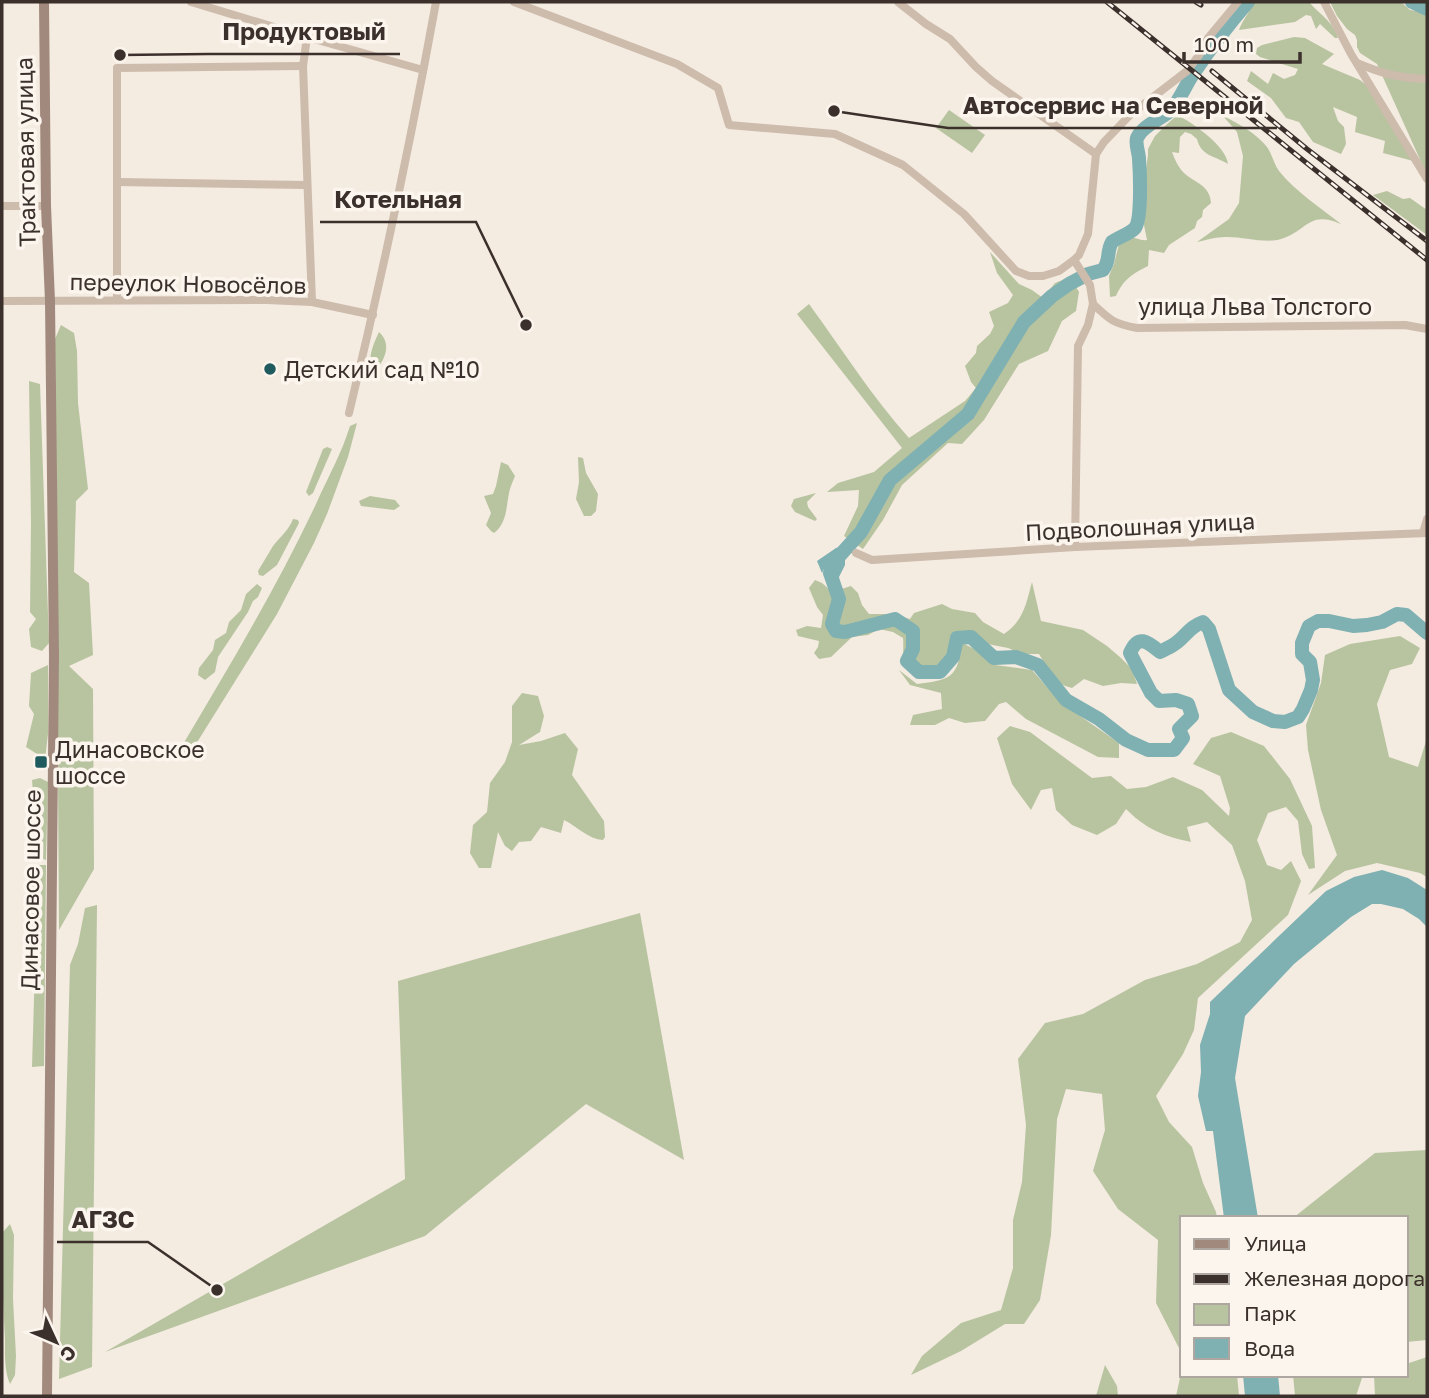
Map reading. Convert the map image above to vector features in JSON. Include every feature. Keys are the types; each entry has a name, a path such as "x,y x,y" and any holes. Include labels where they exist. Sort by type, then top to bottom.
{"street":[{"name":"Трактовая улица","path":"44,2 46,206 50,300"},
{"path":"191,2 423,70"},
{"path":"349,413 373,315 436,2"},
{"path":"514,2 677,64 718,88 729,125 835,134 903,165 964,214 1016,271 1029,276 1043,276 1059,271 1079,255 1088,234 1096,154 1126,119 1187,71 1208,38 1238,2"},
{"path":"898,2 950,39 984,75 1096,154"},
{"path":"1324,2 1427,179"},
{"path":"307,37 303,66 312,302"},
{"path":"1357,62 1382,74 1427,79"},
{"path":"117,300 117,68 303,66"},
{"path":"117,182 307,186"},
{"path":"2,206 46,206"},
{"path":"1074,260 1087,280 1093,304 1088,325 1078,346 1075,547"},
{"name":"Динасовое шоссе","path":"47,1396 54,667 50,300"},
{"name":"переулок Новосёлов","path":"2,301 312,302 373,315"},
{"name":"улица Льва Толстого","path":"1093,304 1111,320 1138,328 1405,325 1427,329"},
{"path":"1425,533 1427,519"},
{"name":"Подволошная улица","path":"856,553 872,560 1075,547 1425,533"}],"green space":[{"path":"1254,2 1309,2 1329,22 1338,38 1320,24 1316,29 1311,16 1306,15 1295,22 1239,30"},
{"path":"1330,2 1401,2 1410,10 1427,13 1427,175 1377,64 1360,53 1355,35 1337,16"},
{"path":"1294,37 1305,38 1334,54 1322,64 1360,80 1375,92 1417,162 1383,153 1385,141 1355,132 1357,117 1333,107 1338,121 1344,127 1346,144 1341,154 1313,142 1299,122 1286,118 1271,98 1247,81 1251,71 1268,84 1273,73 1284,79 1295,75 1298,69 1256,54 1257,48 1262,45"},
{"path":"949,110 985,135 972,153 936,128"},
{"path":"1179,116 1216,143 1228,164 1205,152 1191,134 1185,132 1180,137 1179,153 1172,152 1176,161 1184,173 1205,188 1211,203 1203,210 1195,228 1169,245 1164,253 1149,250 1148,266 1129,278 1116,296 1110,297 1109,276 1119,244 1128,236 1147,240 1143,220 1146,199 1143,189 1148,149 1155,136"},
{"path":"1223,116 1258,138 1267,147 1277,168 1286,179 1341,224 1330,220 1315,220 1290,235 1275,240 1225,237 1197,242 1229,219 1239,203 1243,156 1237,132"},
{"path":"1387,191 1403,199 1410,198 1427,210 1427,235 1373,195"},
{"path":"990,252 1019,284 1043,298 1055,283 1070,277 1079,292 1076,311 1062,321 1048,351 1019,364 984,420 962,444 948,443 902,485 863,549 844,536 858,506 859,490 827,492 838,483 874,472 902,448 797,314 809,304 909,438 965,401 976,388 965,366 994,326 989,312 1008,303 1013,295 997,273"},
{"path":"61,325 74,333 77,351 78,403 88,489 76,501 74,572 89,583 93,655 69,666 93,689 94,869 59,930 55,339"},
{"path":"379,332 386,342 386,353 374,373 370,358"},
{"path":"29,381 40,384 49,643 42,651 31,647 29,629 36,619 30,612"},
{"path":"357,423 348,457 314,543 277,614 191,752 184,756 179,751 268,598 301,536 350,426"},
{"path":"323,449 332,449 313,493 309,496 306,492"},
{"path":"578,457 583,458 586,473 598,494 596,511 591,516 584,516 576,499 579,482"},
{"path":"501,462 508,465 515,476 509,491 504,520 494,533 486,525 491,513 484,496 493,494"},
{"path":"816,493 807,502 817,519 815,521 795,512 791,506 794,499"},
{"path":"370,496 395,500 400,506 394,510 361,506 359,501"},
{"path":"293,519 299,523 277,565 263,576 259,575 258,571 271,549"},
{"path":"815,580 832,592 851,586 858,593 869,614 893,614 910,619 914,613 942,604 952,609 975,613 983,622 1004,634 1020,617 1032,582 1041,621 1083,630 1107,646 1132,669 1137,684 1103,686 1084,679 1072,688 1056,679 1039,654 1022,654 1008,648 967,640 960,642 956,662 947,672 935,677 921,676 905,665 903,638 893,632 879,629 868,635 852,637 831,657 819,659 814,653 819,641 798,636 796,630 807,626 821,628 823,615 809,588"},
{"path":"257,584 262,588 258,597 218,657 215,672 205,680 198,675 199,668 213,650 215,640 226,633 229,622 241,610 246,594"},
{"path":"1400,636 1420,648 1412,664 1390,670 1377,704 1389,757 1418,767 1427,738 1427,877 1377,863 1345,871 1308,895 1337,855 1321,810 1308,750 1306,725 1321,683 1325,655 1350,644"},
{"path":"962,643 979,651 995,665 1032,670 1060,702 1119,743 1119,758 1098,757 1026,719 1006,702 999,704 985,721 965,723 949,718 935,725 910,725 913,715 942,709 941,693 910,685 899,670 917,684 945,678 958,664"},
{"path":"48,665 48,734 45,759 26,747 34,714 29,706 31,673"},
{"path":"522,693 538,696 544,716 540,732 519,745 565,733 578,749 572,775 604,821 605,837 603,840 593,837 564,820 561,833 541,827 531,841 519,842 512,851 505,846 498,832 491,868 479,868 470,853 473,825 487,812 490,783 505,762 512,742 512,706"},
{"path":"1010,726 1030,732 1092,778 1111,776 1127,789 1146,787 1173,777 1202,790 1229,816 1230,808 1220,776 1193,764 1211,738 1231,732 1264,746 1290,779 1312,826 1315,868 1309,869 1302,854 1298,821 1286,807 1268,813 1257,840 1267,865 1281,870 1291,861 1301,881 1288,915 1198,998 1194,1030 1183,1054 1156,1096 1169,1122 1192,1147 1217,1216 1180,1216 1180,1350 1156,1303 1158,1240 1118,1209 1093,1171 1105,1130 1102,1094 1066,1089 1057,1119 1051,1235 1040,1300 1024,1324 1005,1324 961,1351 911,1375 922,1356 961,1323 1001,1310 1013,1268 1013,1220 1022,1182 1026,1125 1018,1059 1045,1023 1083,1014 1145,980 1197,964 1240,942 1252,920 1245,881 1232,845 1207,822 1187,827 1191,842 1156,831 1126,809 1116,824 1097,835 1072,825 1056,810 1052,788 1041,790 1031,810 1012,784 997,738"},
{"path":"40,778 48,782 46,860 38,857 32,780"},
{"path":"35,865 46,865 44,1066 32,1067 35,965 29,909"},
{"path":"97,905 92,1367 59,1379 70,965 78,944 85,908"},
{"path":"640,913 684,1160 586,1104 425,1236 105,1352 405,1179 398,981"},
{"path":"1427,1150 1427,1340 1408,1342 1408,1216 1296,1216 1375,1153"},
{"path":"10,1224 14,1235 16,1356 15,1375 10,1384 5,1362 2,1233"},
{"path":"1427,1357 1427,1396 1375,1396 1374,1377 1408,1377 1408,1363"},
{"path":"1105,1365 1117,1386 1118,1396 1096,1396"},
{"path":"1180,1377 1237,1377 1239,1396 1176,1396"},
{"path":"1293,1377 1362,1377 1356,1396 1295,1396"}],"water":[{"path":"844,546 849,550 839,577 840,589 837,594 817,561 836,548"},
{"path":"1382,870 1408,878 1427,890 1427,927 1403,909 1372,904 1351,917 1294,964 1245,1016 1235,1078 1258,1216 1224,1216 1213,1131 1206,1131 1198,1096 1200,1045 1210,1014 1210,1002 1326,891 1354,877"},
{"path":"1243,1377 1278,1377 1280,1396 1245,1396"}],"waterway":[{"path":"1248,2 1206,55 1174,107 1139,134 1136,143 1140,195 1135,228 1112,242 1103,270 1069,284 1024,322 968,414 890,480 861,532 833,563 830,573 839,599 832,624 836,631 845,632 895,619 913,631 913,649 907,661 919,672 940,672 953,657 957,638 971,637 994,658 1016,657 1038,665 1066,700 1099,719 1126,740 1148,750 1174,750 1183,738 1179,729 1192,716 1188,704 1176,700 1159,701 1151,693 1130,653 1140,641 1147,642 1160,652 1203,622 1209,629 1229,690 1253,712 1273,721 1285,722 1298,717 1311,690 1313,680 1310,662 1302,654 1302,643 1309,626 1318,621 1353,626 1367,625 1382,622 1397,614 1406,615 1427,633"},
{"path":"1412,2 1427,9"}],"railway":[{"path":"1107,2 1427,260"},
{"path":"1196,2 1201,5"},
{"path":"1212,71 1307,149 1427,241"}],"place":[{"name":"Продуктовый","path":"120,55"},
{"name":"Автосервис на Северной","path":"834,111"},
{"name":"Котельная","path":"526,325"},
{"name":"Детский сад №10","path":"270,369"},
{"name":"Динасовское шоссе","path":"41,762"},
{"name":"АГЗС","path":"217,1290"}]}
